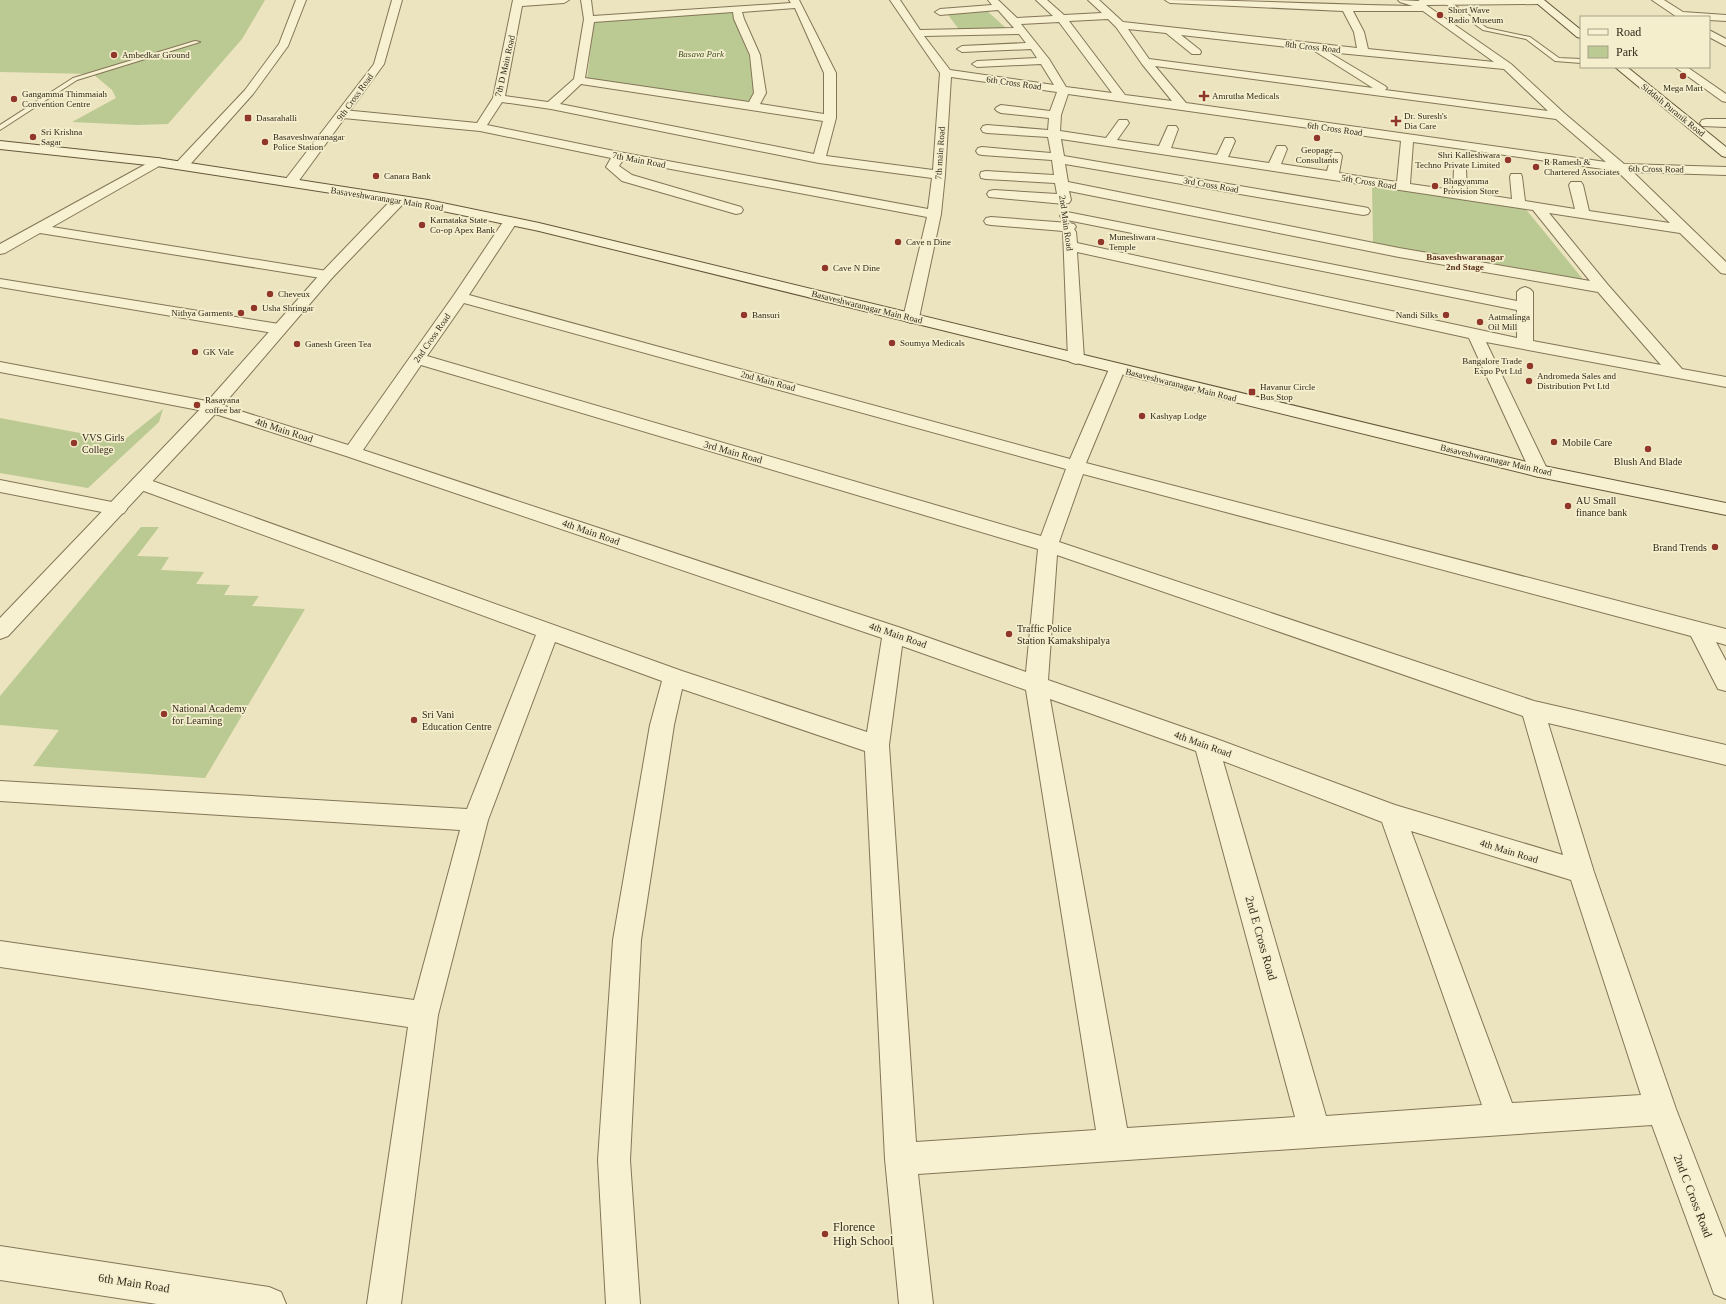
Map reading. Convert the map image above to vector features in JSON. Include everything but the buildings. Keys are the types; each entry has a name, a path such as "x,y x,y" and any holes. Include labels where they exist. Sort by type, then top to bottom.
{"street":[{"path":"181,166 249,92 284,44 301,0"},
{"name":"9th Cross Road","path":"290,183 379,64 397,0"},
{"path":"518,2 564,0"},
{"path":"551,106 578,80 589,19 586,0"},
{"path":"895,0 946,73"},
{"path":"1041,0 1062,19 1122,98"},
{"path":"1092,0 1120,25 1146,62 1183,108"},
{"path":"1403,0 1423,7 1507,66 1560,116 1621,168 1726,270"},
{"path":"1423,7 1423,2 1443,0 1538,0 1580,34"},
{"path":"1657,0 1683,16"},
{"name":"7th D Main Road","path":"480,127 499,98 518,2"},
{"path":"589,19 737,9 796,2 830,73 830,118 819,159"},
{"path":"940,12 996,3 1014,21 1034,46 1063,90"},
{"path":"1171,3 1349,12 1423,7"},
{"path":"737,9 739,19 755,55 760,93 752,107"},
{"path":"1349,12 1374,19"},
{"path":"1349,12 1359,32 1363,52"},
{"path":"1014,21 1110,16"},
{"path":"1710,17 1726,18"},
{"path":"1428,22 1444,22"},
{"name":"8th Cross Road","path":"1120,25 1312,47 1507,66"},
{"path":"1168,30 1196,52"},
{"path":"917,33 1021,31"},
{"path":"1710,34 1724,41"},
{"path":"1710,39 1724,41"},
{"path":"962,49 1034,46"},
{"path":"1312,47 1389,93"},
{"path":"977,64 1045,61"},
{"path":"1146,62 1560,116"},
{"name":"Siddaih Puranik Road","path":"1621,68 1726,153"},
{"name":"Siddaih Puranik Road","path":"1639,68 1726,139"},
{"path":"1681,68 1726,99"},
{"name":"6th Cross Road","path":"946,73 1183,108 1621,168 1726,171"},
{"name":"7th main Road","path":"911,318 934,214 939,175 946,73"},
{"path":"578,80 830,118"},
{"name":"2nd Main Road","path":"1063,90 1055,115 1054,134 1060,182 1068,222 1076,359"},
{"path":"499,98 551,106 819,159 939,175"},
{"path":"1001,110 1055,115"},
{"name":"7th Main Road","path":"343,114 480,127 619,156 934,214"},
{"path":"1109,142 1123,123"},
{"path":"1706,123 1726,123"},
{"name":"5th Cross Road","path":"987,128 1054,134 1683,229"},
{"path":"1163,151 1172,129"},
{"path":"1403,187 1407,139"},
{"path":"1221,159 1229,141"},
{"name":"Basaveshwaranagar Main Road","path":"1,145 157,162 399,200 539,227 1539,471 1726,509"},
{"path":"1274,167 1281,149"},
{"name":"3rd Cross Road","path":"982,151 1057,158 1363,211"},
{"path":"619,156 612,167 627,178 736,210"},
{"path":"1332,176 1336,156"},
{"path":"0,250 157,162"},
{"path":"1460,169 1460,196"},
{"path":"986,175 1060,182 1363,235 1526,276 1602,288"},
{"path":"1516,177 1519,204"},
{"path":"1362,181 1363,235"},
{"path":"1576,185 1583,214"},
{"path":"994,194 1064,199"},
{"path":"0,631 212,407 327,275 399,200"},
{"path":"1537,207 1602,288 1677,373"},
{"path":"991,221 1068,222 1524,307"},
{"name":"2nd Cross Road","path":"352,452 418,359 510,222"},
{"path":"39,229 327,275"},
{"path":"1070,246 1475,335 1726,382"},
{"path":"1525,345 1524,307 1526,276"},
{"path":"0,283 279,329"},
{"name":"2nd Main Road","path":"460,297 1076,466 1726,637"},
{"path":"1475,335 1539,471"},
{"name":"3rd Main Road","path":"418,359 1048,545 1533,710 1726,756"},
{"name":"4th Main Road","path":"0,367 212,407 352,452 893,634 1206,745 1392,815 1581,872"},
{"path":"1114,1145 1036,684 1048,545 1076,466 1117,369"},
{"path":"140,483 674,677 877,745"},
{"path":"0,486 117,509"},
{"path":"1700,630 1726,683"},
{"path":"384,1304 424,1015 475,820 548,631"},
{"path":"893,634 877,745 901,1159 916,1304"},
{"path":"622,1304 614,1160 627,940 662,725 674,677"},
{"name":"2nd C Cross Road","path":"1533,710 1581,872 1661,1109 1726,1282"},
{"name":"2nd E Cross Road","path":"1206,745 1315,1132"},
{"path":"0,791 475,820"},
{"path":"1392,815 1503,1120"},
{"path":"0,954 424,1015"},
{"path":"901,1159 1661,1109"},
{"name":"6th Main Road","path":"0,1263 269,1304"}],"lane":[{"path":"1443,0 1485,29 1528,38 1557,60 1580,61"},
{"path":"0,128 76,79 197,42"}],"green space":[{"name":"Ambedkar Ground","path":"0,0 265,0 242,39 168,124 136,125 72,122 116,98 112,90 93,74 0,72"},
{"name":"Basava Park","path":"732,10 749,56 757,93 749,104 587,79 594,21"},
{"path":"986,10 1008,30 960,31 946,12"},
{"path":"1372,186 1524,207 1586,283 1373,244"},
{"path":"163,409 159,422 88,488 0,473 0,418 123,441"},
{"path":"141,527 159,527 137,556 169,557 161,570 204,572 196,584 230,585 224,595 259,596 252,606 305,609 205,778 33,766 59,730 0,725 0,696"}],"place":[{"name":"Short Wave Radio Museum","path":"1440,15"},
{"name":"Ambedkar Ground","path":"114,55"},
{"name":"Mega Mart","path":"1683,76"},
{"name":"Amrutha Medicals","path":"1204,96"},
{"name":"Gangamma Thimmaiah Convention Centre","path":"14,99"},
{"name":"Dasarahalli","path":"248,118"},
{"name":"Dr. Suresh's Dia Care","path":"1396,121"},
{"name":"Sri Krishna Sagar","path":"33,137"},
{"name":"Geopage Consultants","path":"1317,138"},
{"name":"Basaveshwaranagar Police Station","path":"265,142"},
{"name":"Shri Kalleshwara Techno Private Limited","path":"1508,160"},
{"name":"R Ramesh & Chartered Associates","path":"1536,167"},
{"name":"Canara Bank","path":"376,176"},
{"name":"Bhagyamma Provision Store","path":"1435,186"},
{"name":"Karnataka State Co-op Apex Bank","path":"422,225"},
{"name":"Cave n Dine","path":"898,242"},
{"name":"Muneshwara Temple","path":"1101,242"},
{"name":"Cave N Dine","path":"825,268"},
{"name":"Cheveux","path":"270,294"},
{"name":"Usha Shringar","path":"254,308"},
{"name":"Nithya Garments","path":"241,313"},
{"name":"Bansuri","path":"744,315"},
{"name":"Nandi Silks","path":"1446,315"},
{"name":"Aatmalinga Oil Mill","path":"1480,322"},
{"name":"Soumya Medicals","path":"892,343"},
{"name":"Ganesh Green Tea","path":"297,344"},
{"name":"GK Vale","path":"195,352"},
{"name":"Bangalore Trade Expo Pvt Ltd","path":"1530,366"},
{"name":"Andromeda Sales and Distribution Pvt Ltd","path":"1529,381"},
{"name":"Havanur Circle Bus Stop","path":"1252,392"},
{"name":"Rasayana coffee bar","path":"197,405"},
{"name":"Kashyap Lodge","path":"1142,416"},
{"name":"Mobile Care","path":"1554,442"},
{"name":"VVS Girls College","path":"74,443"},
{"name":"Blush And Blade","path":"1648,449"},
{"name":"AU Small finance bank","path":"1568,506"},
{"name":"Brand Trends","path":"1715,547"},
{"name":"Traffic Police Station Kamakshipalya","path":"1009,634"},
{"name":"National Academy for Learning","path":"164,714"},
{"name":"Sri Vani Education Centre","path":"414,720"},
{"name":"Florence High School","path":"825,1234"}],"district":[{"name":"Basaveshwaranagar 2nd Stage","path":"1465,262"}]}
